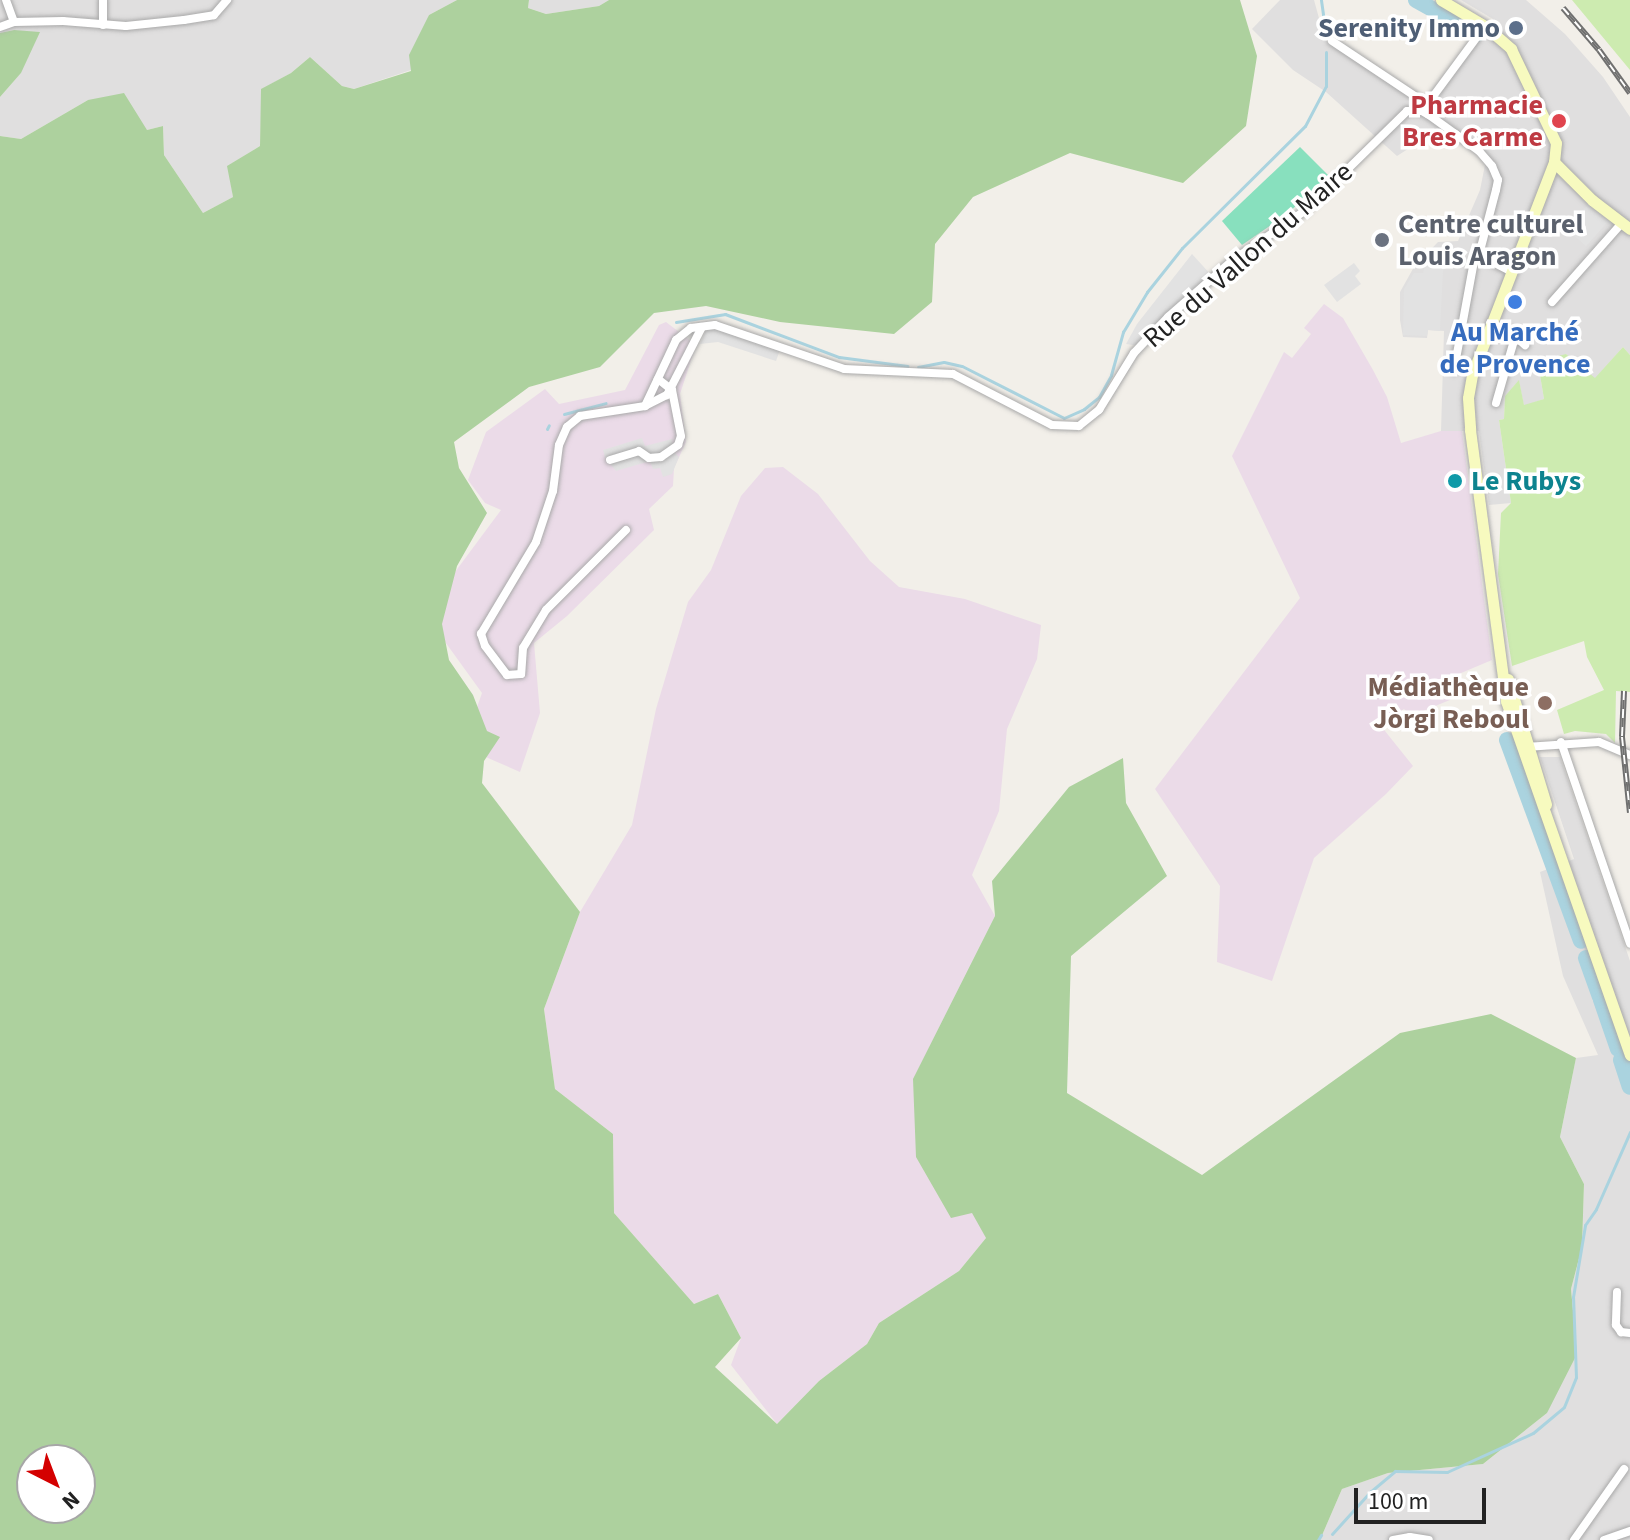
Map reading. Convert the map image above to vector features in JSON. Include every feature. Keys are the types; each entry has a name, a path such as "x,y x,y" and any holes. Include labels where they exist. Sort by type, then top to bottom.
{"main road":[{"path":"1441,0 1503,40 1516,59 1555,138 1554,162 1490,323 1468,398 1500,675 1630,1055"},
{"path":"1554,162 1626,226"}],"street":[{"path":"6,0 14,22"},
{"path":"103,0 103,25"},
{"path":"0,27 14,22 126,26 206,17 220,10 227,0"},
{"path":"1425,107 1485,26"},
{"path":"1332,41 1425,107 1479,151 1496,173 1496,190 1479,255 1474,261 1454,370"},
{"name":"Rue du Vallon du Maire","path":"702,327 727,328 844,369 953,374 1052,425 1079,426 1099,410 1134,353 1168,317 1233,260 1306,210 1348,171 1398,116 1425,107"},
{"path":"1552,302 1626,226"},
{"path":"1479,255 1511,271"},
{"path":"1490,323 1525,345"},
{"path":"645,406 676,340 691,328 702,327"},
{"path":"626,530 546,610 523,648 521,674 507,675 485,646 481,634 536,542 553,491 562,435 580,416 657,403 672,390 702,327"},
{"path":"1496,403 1515,337"},
{"path":"610,460 639,451 649,458 661,457 678,445 681,436 672,390 658,379"},
{"path":"1525,747 1561,742 1599,742 1630,755"},
{"path":"1561,742 1630,944"},
{"path":"1617,1292 1616,1325 1621,1332 1630,1333"},
{"path":"1574,1540 1624,1469"},
{"path":"1607,1539 1630,1531"},
{"path":"1393,1540 1410,1537 1429,1540"}],"shaded area":[{"path":"0,0 457,0 429,15 411,70 354,89 342,86 310,57 291,73 262,89 260,146 228,166 233,197 203,213 164,155 163,126 147,130 88,100 21,139 0,136 0,97 21,73 14,30 0,33"},
{"path":"529,0 609,0 599,6 546,14 528,8"},
{"path":"1280,0 1314,0 1325,40 1429,108 1493,19 1461,0 1526,0 1565,34 1603,77 1630,117 1630,355 1623,347 1595,379 1566,354 1556,370 1539,369 1544,399 1524,406 1519,381 1505,396 1504,419 1499,420 1511,503 1489,505 1479,431 1441,431 1444,331 1428,330 1427,338 1403,337 1400,320 1400,292 1414,267 1438,242 1458,241 1480,190 1487,155 1460,132 1422,140 1397,156 1326,92 1293,70 1252,29"},
{"path":"1592,200 1613,216 1586,246 1570,232 1574,228 1570,224"},
{"path":"1192,254 1213,277 1139,346 1126,344 1137,324"},
{"path":"1427,257 1448,261 1443,271 1440,331 1428,330 1427,336 1403,335 1404,289 1414,273 1423,273"},
{"path":"1354,263 1360,271 1355,276 1361,284 1337,302 1324,285"},
{"path":"1324,304 1343,318 1373,370 1387,397 1401,443 1441,431 1462,431 1492,660 1454,676 1462,695 1411,716 1404,709 1381,726 1413,766 1314,858 1272,981 1217,962 1220,886 1155,789 1300,598 1232,456 1284,352 1292,358 1311,334 1304,328"},
{"path":"666,322 696,345 680,394 686,442 674,468 673,486 649,509 654,530 567,616 534,643 540,713 520,772 463,747 482,693 443,639 440,613 455,572 501,510 485,503 468,480 486,432 545,389 559,404 625,390 659,325"},
{"path":"714,329 781,347 776,361 718,342 700,344 706,330"},
{"path":"642,438 645,446 672,439 673,451 679,457 672,474 663,477 660,468 653,469 650,461 616,471 605,457 603,450"},
{"path":"783,467 818,494 870,561 899,587 965,599 1041,625 1037,659 1007,729 999,811 972,875 995,916 913,1080 986,1238 959,1271 879,1323 867,1344 819,1381 777,1424 731,1365 741,1338 718,1294 694,1304 614,1213 613,1134 555,1089 544,1009 580,912 632,825 656,709 688,602 711,570 741,496 765,468"},
{"path":"1540,757 1560,757 1630,961 1630,1540 1320,1540 1342,1489 1388,1473 1483,1464 1547,1413 1576,1332 1571,1289 1582,1247 1584,1184 1560,1137 1576,1058 1598,1055 1563,976 1540,872 1574,859"}],"green space":[{"path":"457,0 529,0 528,8 546,14 599,6 609,0 1240,0 1257,56 1246,126 1183,183 1070,153 973,197 935,244 932,302 894,334 780,322 706,306 654,313 600,367 529,387 454,442 459,468 487,513 457,566 442,624 449,660 473,695 487,731 500,737 484,761 482,783 580,912 544,1009 555,1089 613,1134 614,1213 694,1304 718,1294 741,1338 715,1367 777,1424 819,1381 867,1344 879,1323 959,1271 986,1238 972,1213 951,1218 916,1157 913,1079 995,916 992,881 1069,787 1123,758 1126,803 1167,876 1071,956 1067,1093 1202,1175 1400,1033 1491,1014 1576,1058 1560,1137 1584,1184 1582,1247 1571,1289 1577,1354 1547,1413 1483,1464 1388,1473 1342,1489 1320,1540 0,1540 0,136 21,139 88,100 124,93 147,130 163,126 164,155 203,213 233,197 227,166 260,146 261,89 291,73 310,57 342,86 354,89 411,71 409,55 429,15"},
{"path":"1572,0 1630,0 1630,70"},
{"path":"14,30 40,32 21,73 0,97 0,33"},
{"path":"1300,147 1330,177 1283,217 1242,245 1222,221"},
{"path":"1623,347 1630,355 1630,692 1616,691 1615,743 1606,734 1575,731 1564,734 1557,710 1604,690 1587,657 1584,641 1512,666 1498,574 1501,513 1511,503 1499,420 1504,419 1505,396 1519,380 1524,405 1544,399 1539,369 1556,370 1558,356 1566,354 1595,378"}],"waterway":[{"path":"1321,0 1326,34"},
{"path":"1416,0 1477,34"},
{"path":"918,367 944,362 962,366 1064,418 1084,409 1099,397 1111,375 1123,332 1147,292 1182,248 1305,126 1326,86 1326,52"},
{"path":"676,322 725,314 839,357 907,366"},
{"path":"564,414 606,403"},
{"path":"547,429 549,425"},
{"path":"1507,740 1581,941"},
{"path":"1586,958 1600,997"},
{"path":"1601,1000 1618,1049"},
{"path":"1621,1060 1630,1087"},
{"path":"1332,1534 1370,1492 1395,1471 1447,1472 1533,1433 1564,1407 1576,1377 1573,1297 1585,1225 1596,1209 1630,1132"},
{"path":"1318,1540 1321,1535"}],"railway":[{"path":"1563,8 1630,93"},
{"path":"1624,691 1622,737 1630,813"}],"place":[{"name":"Serenity Immo","path":"1516,28"},
{"name":"Pharmacie Bres Carme","path":"1559,121"},
{"name":"Centre culturel Louis Aragon","path":"1382,240"},
{"name":"Au Marché de Provence","path":"1515,302"},
{"name":"Le Rubys","path":"1455,481"},
{"name":"Médiathèque Jòrgi Reboul","path":"1545,703"}]}
